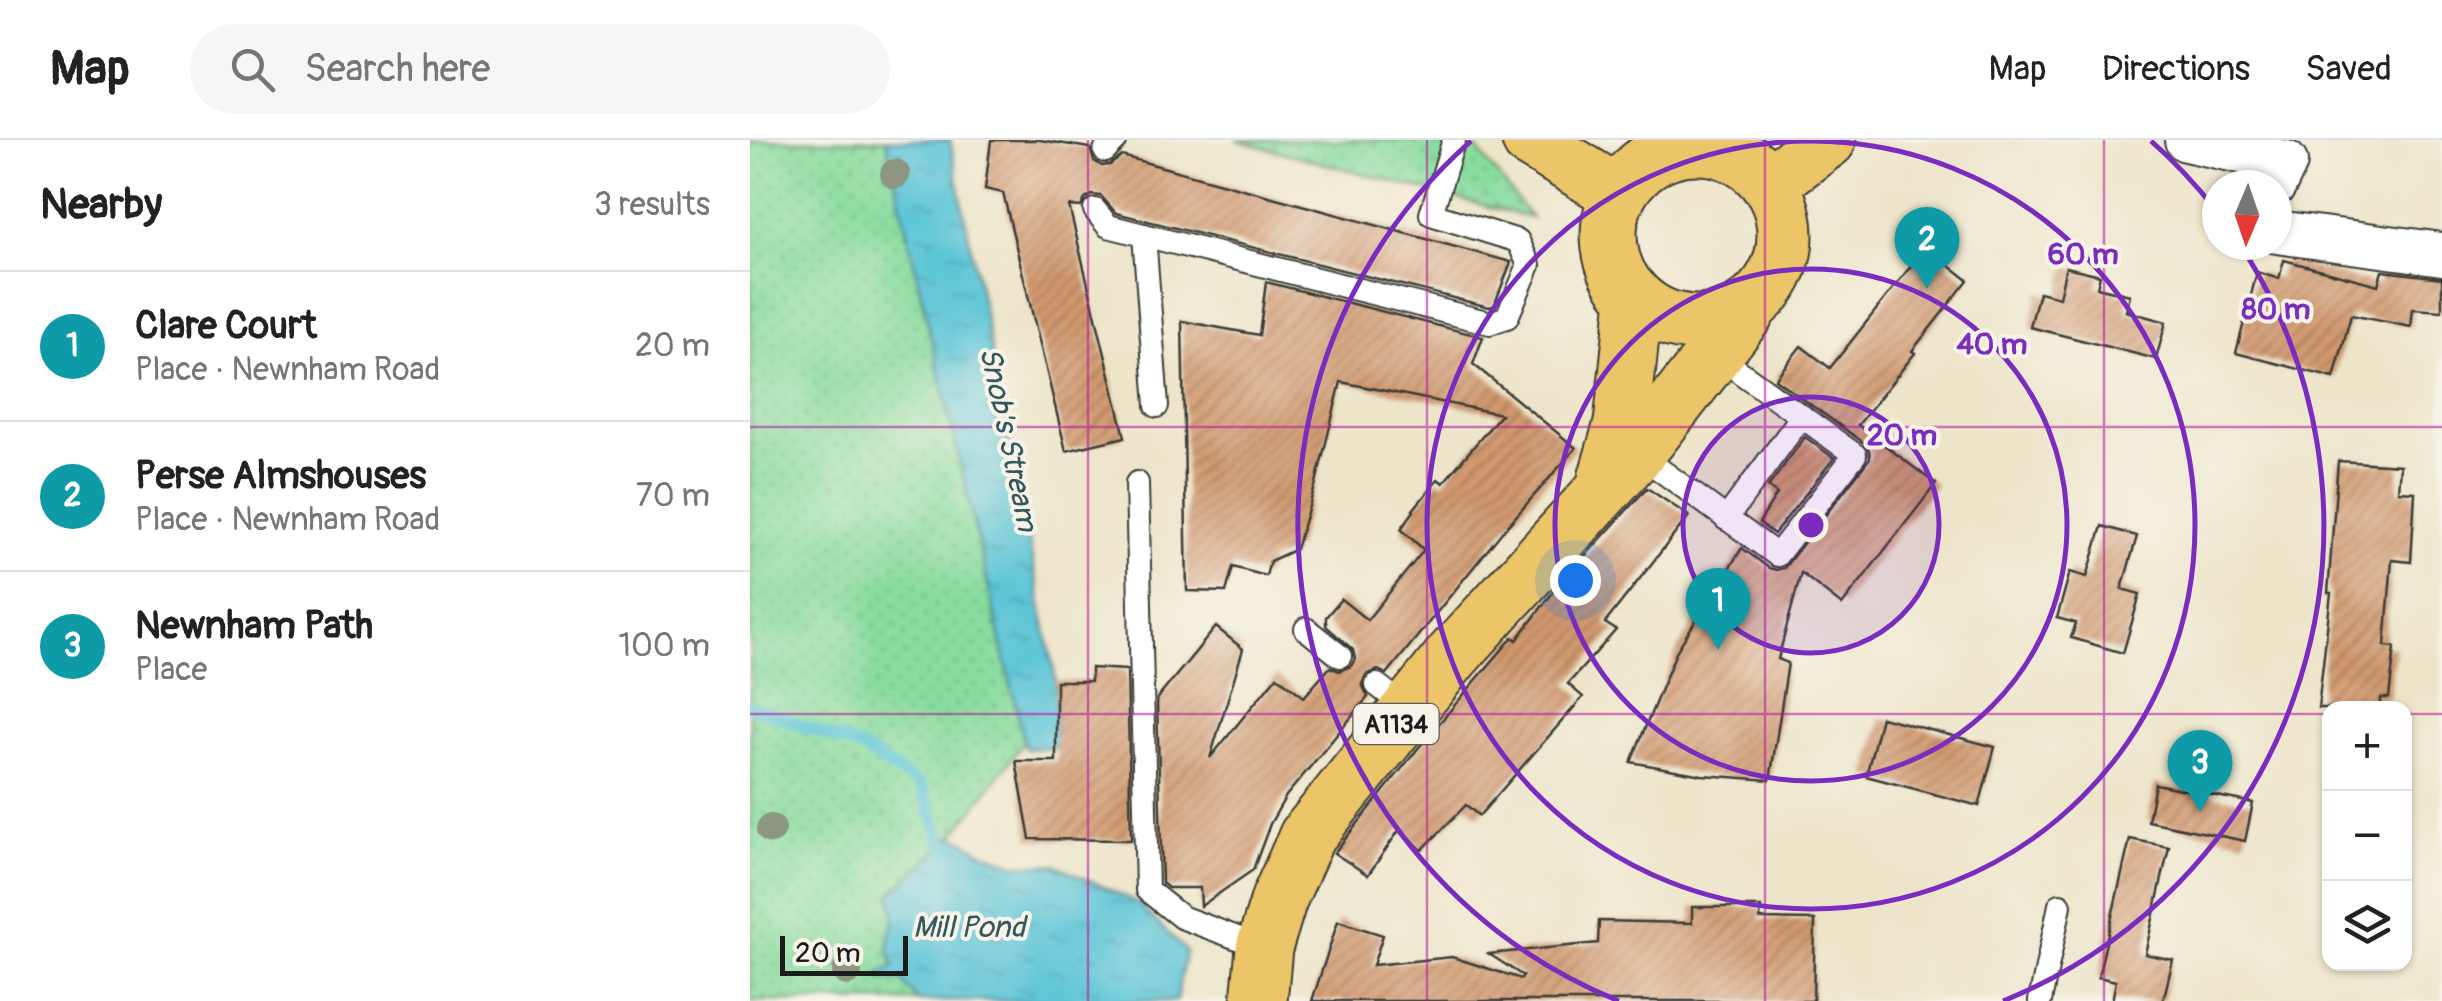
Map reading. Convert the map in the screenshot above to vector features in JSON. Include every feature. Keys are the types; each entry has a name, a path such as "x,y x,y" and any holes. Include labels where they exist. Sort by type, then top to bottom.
{"main road":[{"path":"1530,140 1619,194"},
{"path":"1731,333 1713,322 1686,323 1664,317 1635,298 1614,266 1608,242 1610,216 1619,194 1632,174 1653,158 1684,148 1720,150 1746,161 1770,183 1828,140"},
{"name":"A1134","path":"1259,1001 1264,948 1279,899 1307,836 1392,697 1453,654 1620,470 1768,290 1784,258 1786,224 1781,202 1770,183"},
{"name":"A1134","path":"1620,470 1635,298"}],"street":[{"path":"2186,140 2283,170"},
{"path":"2292,234 2442,254"}],"lane":[{"path":"1096,210 1108,226 1490,323 1507,317 1529,265 1518,241 1431,214 1454,140"},
{"path":"1144,235 1156,406"},
{"path":"1620,470 1726,518 1776,555 1856,455 1802,416 1731,333"},
{"path":"1726,518 1802,416"},
{"path":"1137,483 1147,890 1181,917 1264,948"},
{"path":"1306,630 1340,656"},
{"path":"2040,1001 2060,906"}],"green space":[{"path":"750,140 886,140 1024,742 954,835 891,894 895,915 888,948 895,966 880,974 902,979 918,1001 750,1001"},
{"path":"1236,140 1470,140 1531,218"}],"water":[{"path":"886,140 950,140 1056,681 1056,748 1027,749 1024,742"},
{"name":"Mill Pond","path":"954,835 1015,864 1057,865 1136,902 1186,951 1176,1001 918,1001 901,979 883,981 879,974 894,966 888,948 895,915 891,894"}],"building":[{"path":"991,140 1040,140 1090,148 1094,161 1102,166 1122,156 1511,262 1494,306 1489,307 1116,213 1101,196 1092,195 1081,207 1069,206 1125,437 1066,451 1003,193 985,189"},
{"path":"1926,247 1968,280 1858,425 1936,484 1842,605 1801,573 1778,659 1788,663 1770,780 1702,775 1631,762 1677,650 1742,548 1769,568 1784,568 1870,458 1864,443 1775,379 1801,346 1830,368"},
{"path":"2284,260 2378,285 2382,271 2442,278 2442,311 2413,309 2411,327 2351,315 2334,378 2236,353 2257,272 2279,279"},
{"path":"2066,267 2100,275 2097,287 2130,295 2126,311 2166,322 2156,359 2030,327 2039,292 2059,297"},
{"path":"1266,282 1483,337 1473,364 1576,448 1387,674 1378,670 1366,675 1362,684 1368,697 1286,796 1270,824 1253,870 1201,906 1200,888 1168,888 1162,883 1157,699 1216,627 1243,649 1210,758 1277,676 1304,697 1330,667 1339,671 1351,666 1355,659 1353,650 1326,626 1326,617 1341,599 1367,620 1424,550 1401,529 1413,510 1438,479 1443,483 1501,414 1341,382 1296,549 1270,561 1266,576 1233,567 1226,592 1187,591 1182,321 1259,335"},
{"path":"1805,437 1834,458 1774,534 1759,523 1777,494 1768,487"},
{"path":"2338,461 2400,465 2398,491 2415,492 2411,562 2392,560 2385,646 2395,647 2389,698 2322,701 2322,708 2318,708"},
{"path":"1647,488 1689,516 1605,623 1616,630 1568,684 1583,697 1479,816 1466,805 1422,850 1400,829 1368,875 1334,853 1513,637 1517,640 1556,588"},
{"path":"2102,526 2137,536 2122,589 2140,594 2123,653 2071,638 2076,623 2057,618 2070,572 2087,577"},
{"path":"1091,668 1127,670 1131,840 1030,839 1016,761 1056,761 1056,681 1091,681"},
{"path":"1881,717 1995,747 1979,806 1866,776"},
{"path":"2155,784 2253,803 2245,841 2148,821"},
{"path":"2130,839 2169,847 2145,954 2173,960 2163,1001 2112,1001 2116,981 2098,977"},
{"path":"1692,907 1761,907 1760,919 1815,920 1813,1001 1312,1001 1338,921 1383,935 1373,965 1452,957 1521,979 1523,976 1489,954 1598,943 1599,921 1692,923"}],"waterway":[{"path":"750,706 861,748 921,786 944,846 954,855"}],"place":[{"name":"Perse Almshouses","path":"1927,289"},
{"name":"Clare Court","path":"1718,650"},
{"name":"Newnham Path","path":"2200,812"}],"water label":[{"name":"Snob's Stream","path":"1009,439"}]}
